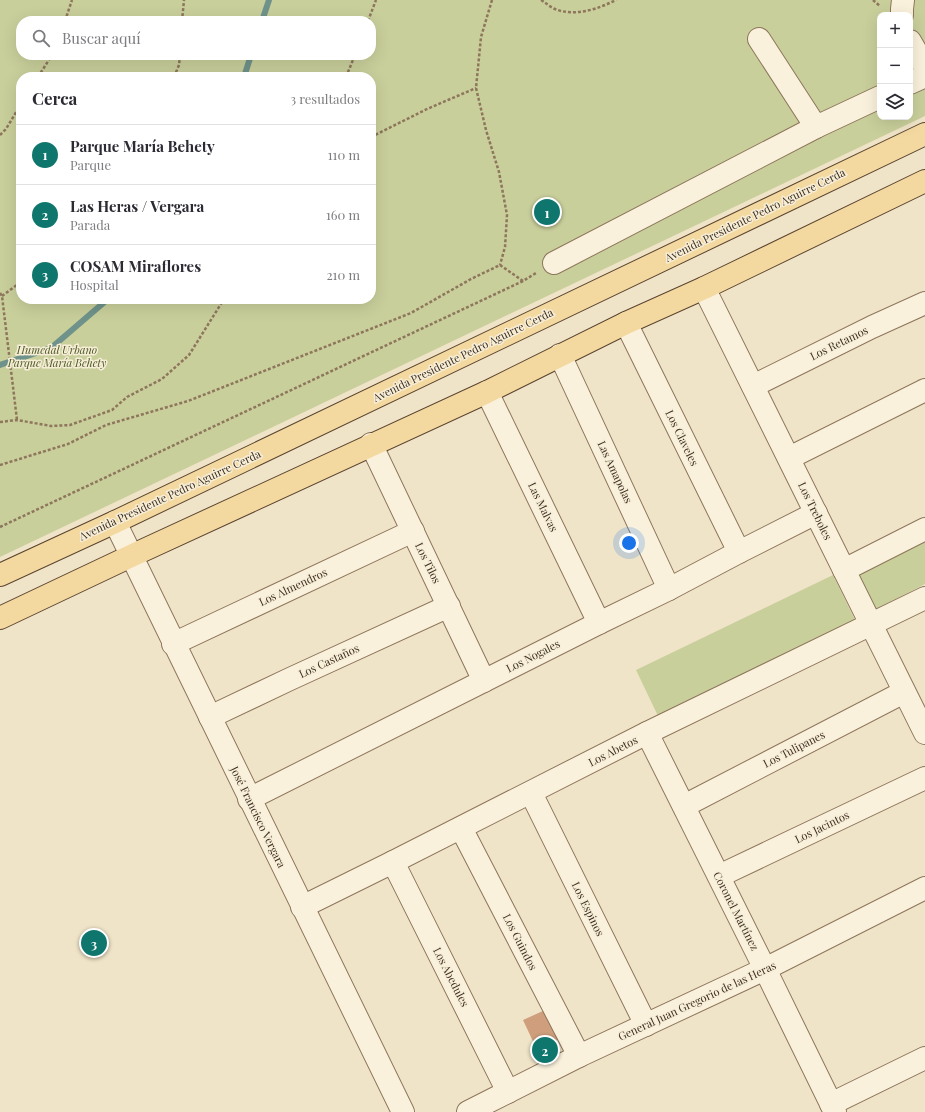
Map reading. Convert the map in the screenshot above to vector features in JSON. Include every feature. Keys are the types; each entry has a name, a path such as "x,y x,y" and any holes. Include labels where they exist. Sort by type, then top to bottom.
{"main road":[{"name":"Avenida Presidente Pedro Aguirre Cerda","path":"0,575 115,522 925,134"},
{"path":"0,618 371,444 487,392 626,323 704,288 925,181"}],"street":[{"path":"902,12 904,0"},
{"path":"759,39 816,127"},
{"path":"913,46 925,67"},
{"path":"913,82 925,76"},
{"path":"554,263 816,127 877,98"},
{"name":"Los Treboles","path":"704,288 925,733"},
{"name":"Los Retamos","path":"753,386 872,327 925,303"},
{"name":"Los Claveles","path":"626,323 739,552"},
{"name":"Las Amapolas","path":"560,355 669,589"},
{"path":"789,458 925,390"},
{"name":"Las Malvas","path":"487,392 599,622"},
{"name":"Los Tilos","path":"371,444 484,681"},
{"name":"Los Nogales","path":"249,799 599,622 669,589 816,513"},
{"name":"José Francisco Vergara","path":"115,522 130,556 403,1112"},
{"path":"844,570 925,529"},
{"name":"Los Almendros","path":"173,644 412,531"},
{"name":"Los Abetos","path":"302,907 531,793 647,733 925,598"},
{"name":"Los Castaños","path":"210,717 449,606"},
{"name":"Los Tulipanes","path":"684,806 904,692"},
{"name":"Coronel Martínez","path":"647,733 833,1108"},
{"name":"Los Jacintos","path":"719,876 925,778"},
{"name":"Los Espinos","path":"531,793 646,1025"},
{"name":"Los Guindos","path":"461,828 579,1056"},
{"name":"Los Abedules","path":"393,862 508,1092"},
{"name":"General Juan Gregorio de las Heras","path":"468,1112 579,1056 765,969 925,888"},
{"path":"833,1108 925,1058"}],"path":[{"path":"67,16 72,0"},
{"path":"182,16 184,0"},
{"path":"370,16 376,0"},
{"path":"0,465 68,444 106,425 188,401 411,313 471,279 500,265 505,247 507,215 498,172 476,88 481,37 492,0"},
{"path":"542,0 556,9 576,12 586,12 616,0"},
{"path":"41,72 49,60"},
{"path":"176,72 180,60"},
{"path":"348,72 353,60"},
{"path":"376,134 427,109 476,88"},
{"path":"0,134 6,129 16,112"},
{"path":"0,527 523,281 500,265"},
{"path":"16,285 1,294 17,420"},
{"path":"0,422 17,420 51,426 70,425 112,410 127,397 162,379 189,355 221,304"},
{"path":"0,308 3,305"}],"green space":[{"name":"Humedal Urbano Parque María Behety","path":"0,0 925,0 925,116 0,557"},
{"path":"925,535 925,584 874,610 855,570"},
{"path":"833,575 855,620 658,716 636,670"}],"building":[{"path":"545,1010 559,1039 537,1050 523,1020"}],"waterway":[{"path":"264,16 269,0"},
{"path":"246,72 249,60"},
{"path":"0,365 51,348 102,304"}],"place":[{"name":"Parque María Behety","path":"547,212"},
{"name":"COSAM Miraflores","path":"94,943"},
{"name":"Las Heras / Vergara","path":"545,1050"}]}
